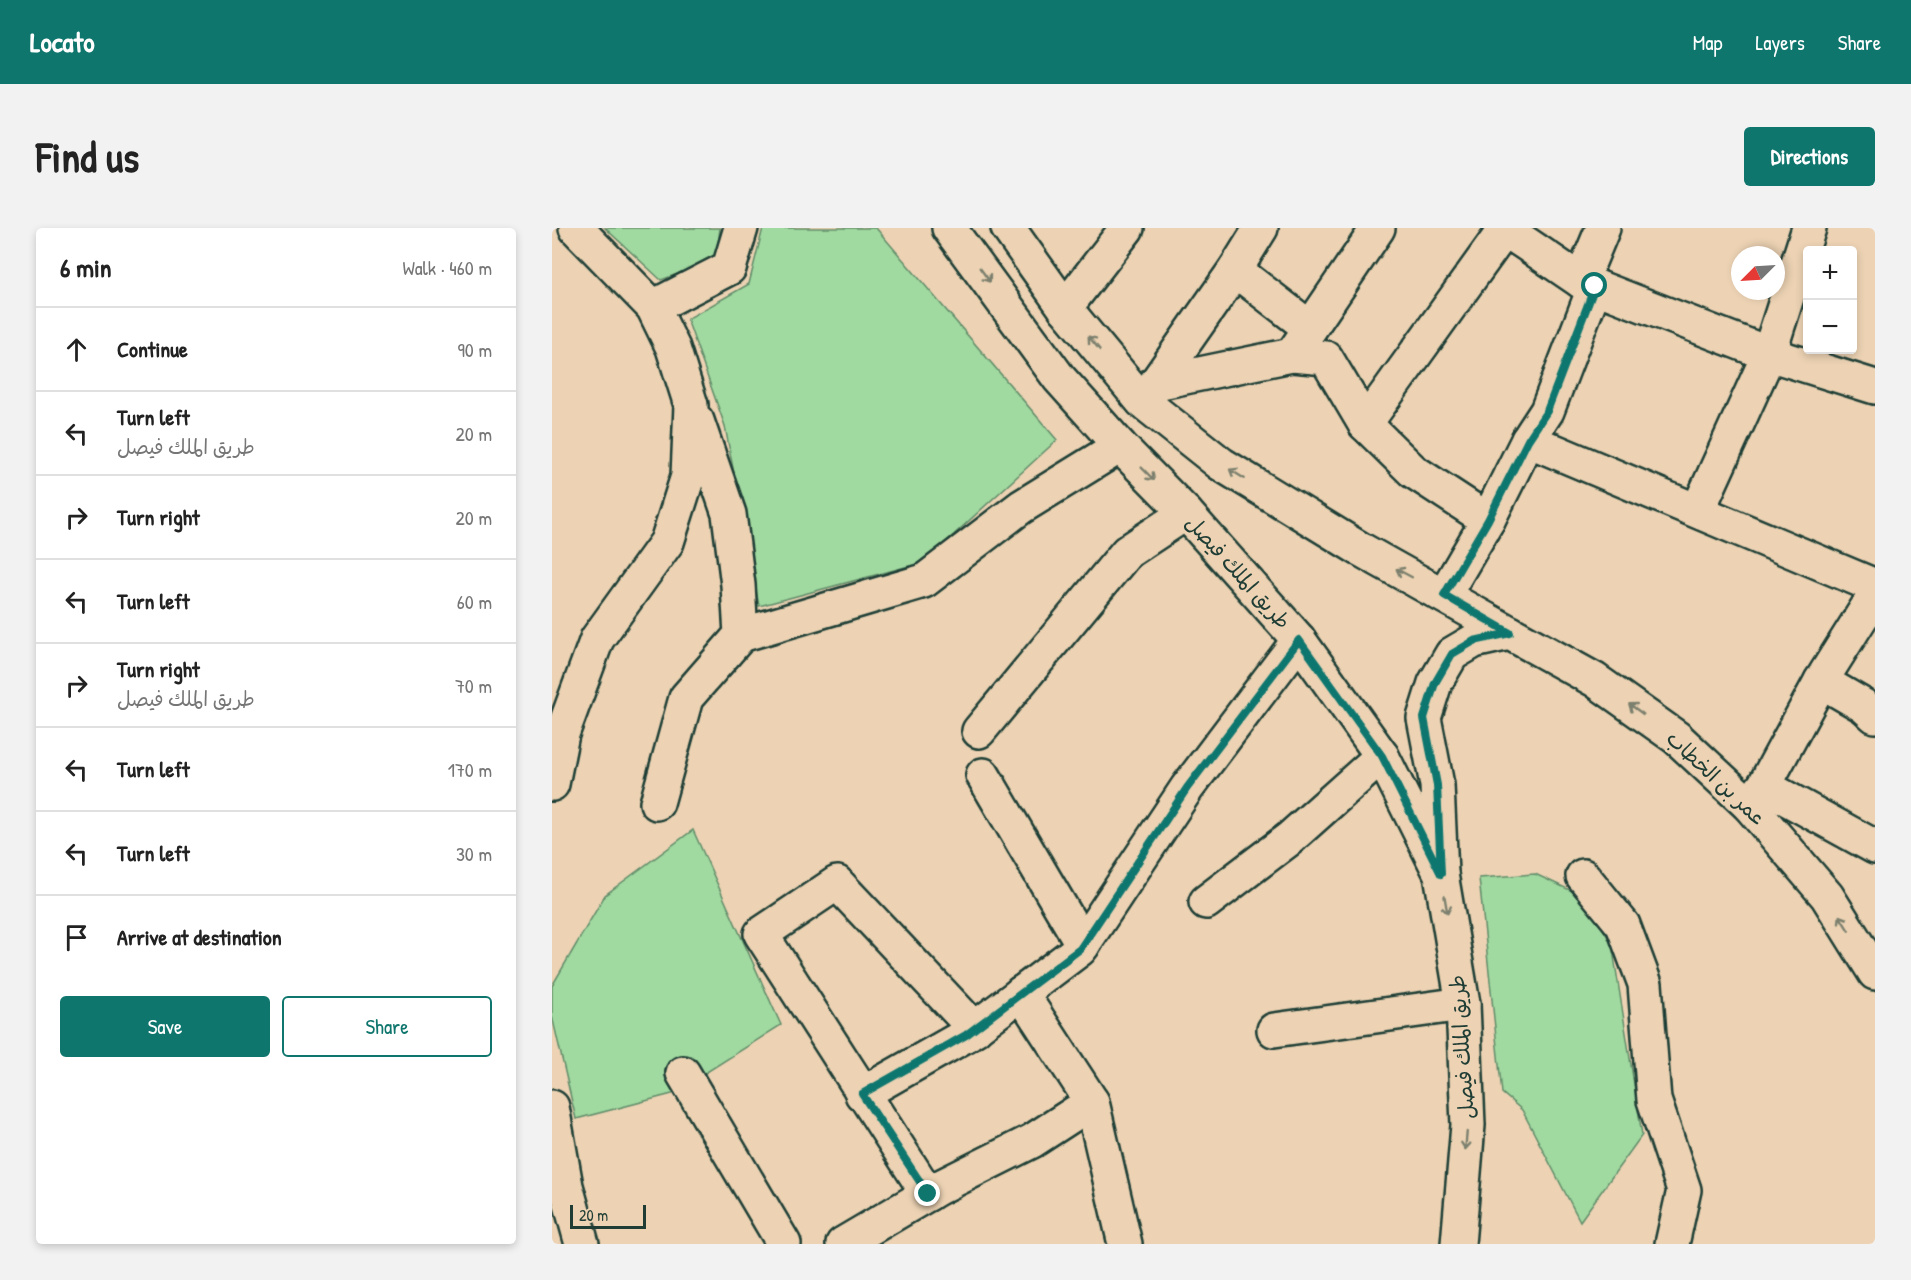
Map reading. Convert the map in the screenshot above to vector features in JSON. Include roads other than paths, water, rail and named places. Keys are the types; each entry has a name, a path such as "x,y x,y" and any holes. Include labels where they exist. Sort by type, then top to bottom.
{"street":[{"path":"576,228 653,308 673,348 729,514 738,585 741,635"},
{"path":"653,308 729,268 741,228"},
{"name":"طريق الملك فيصل","path":"950,228 1059,378 1120,446 1186,513 1299,640 1382,756 1441,874 1463,1004 1468,1125 1458,1244"},
{"path":"1008,228 1065,308 1221,464 1360,549 1510,633"},
{"path":"1065,308 1127,228"},
{"path":"1149,392 1235,270 1261,228"},
{"path":"1292,355 1378,228"},
{"path":"1444,595 1488,520 1528,440 1547,411 1604,228"},
{"path":"1698,510 1769,354 1809,228"},
{"path":"1365,424 1505,229 1588,283 1769,354 1875,387"},
{"path":"1235,270 1310,328"},
{"path":"1149,392 1292,355 1326,358 1365,424 1413,471 1488,520"},
{"path":"552,784 562,734 597,639 667,542 688,476 692,405"},
{"path":"1528,440 1875,586"},
{"path":"657,803 686,698 741,635 924,581 1021,507 1120,446"},
{"path":"978,731 1127,552 1186,513"},
{"path":"1875,595 1821,681 1756,796 1875,847"},
{"path":"1441,874 1437,785 1424,718 1435,683 1452,654 1474,641 1510,633"},
{"name":"عمر بن الخطاب","path":"1510,633 1595,680 1756,796 1827,896 1875,973"},
{"path":"862,1094 975,1029 1083,945 1187,788 1299,640"},
{"path":"1821,681 1864,706 1875,716"},
{"path":"1206,902 1289,839 1382,756"},
{"path":"983,775 1083,945"},
{"path":"1583,876 1623,925 1644,984 1654,1100 1684,1190 1672,1244"},
{"path":"928,1194 862,1094 762,934 837,883 975,1029"},
{"path":"1021,993 1092,1102 1125,1244"},
{"path":"1274,1030 1463,1004"},
{"path":"683,1072 784,1244"},
{"path":"843,1244 928,1194 1032,1141 1092,1102"},
{"path":"552,1107 559,1187 582,1244"}]}
